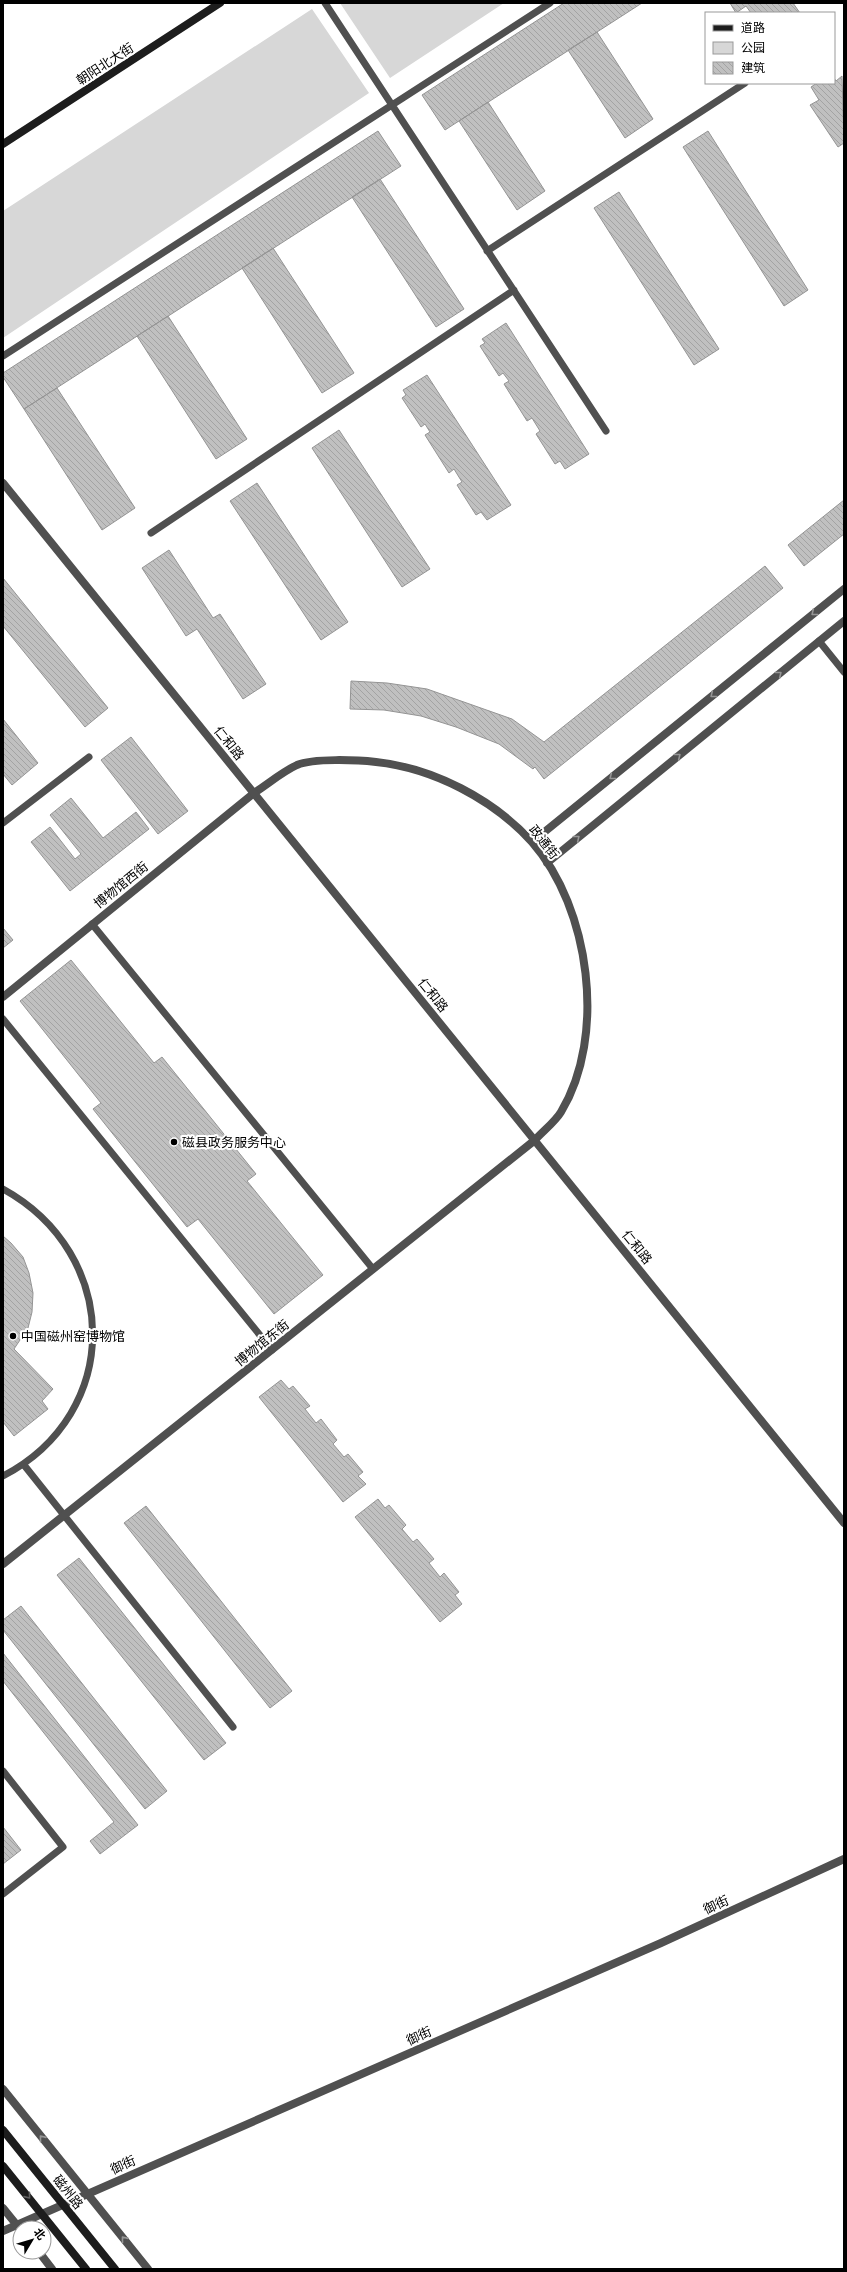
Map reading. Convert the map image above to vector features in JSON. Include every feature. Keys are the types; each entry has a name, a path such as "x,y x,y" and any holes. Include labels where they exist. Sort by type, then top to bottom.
{"main road":[{"name":"朝阳北大街","path":"3,144 220,3"},
{"name":"磁州路","path":"3,2130 115,2269"},
{"path":"3,2166 86,2269"}],"street":[{"name":"仁和路","path":"3,483 844,1523"},
{"path":"532,842 844,589"},
{"path":"547,863 844,621"},
{"name":"政通街","path":"254,793 298,765 349,759 396,764 436,776 477,798 505,817 532,842 547,863 567,900 581,943 587,984 587,1021 575,1084 560,1113 535,1140"},
{"name":"博物馆西街","path":"3,997 254,793"},
{"name":"博物馆东街","path":"3,1564 535,1140"},
{"name":"御街","path":"31,2220 87,2194 654,1946 844,1859"},
{"path":"3,2089 148,2269"},
{"path":"3,2208 12,2220"},
{"path":"45,2260 52,2269"}],"lane":[{"path":"325,3 606,431"},
{"path":"3,356 550,3"},
{"path":"487,250 743,84"},
{"path":"151,533 514,290"},
{"path":"819,641 844,672"},
{"path":"3,823 89,757"},
{"path":"92,924 373,1269"},
{"path":"3,1019 272,1350"},
{"path":"3,1189 36,1211 63,1240 82,1274 92,1312 93,1332 89,1370 75,1407 53,1439 24,1465 3,1476"},
{"path":"24,1465 233,1727"},
{"path":"3,1771 63,1847 3,1894"}],"green space":[{"path":"340,3 504,3 390,78"},
{"path":"312,9 369,93 3,338 3,211"}],"building":[{"path":"564,3 642,3 445,130 422,95"},
{"path":"730,3 793,3 799,12 750,12 746,6 735,12"},
{"path":"597,32 653,119 625,138 568,50"},
{"path":"842,76 844,143 838,147 810,105 819,100 811,87 816,84 835,84 835,80 836,81"},
{"path":"488,102 545,191 517,210 459,121"},
{"path":"378,131 401,166 24,409 3,377 3,373"},
{"path":"708,131 808,290 784,306 683,147"},
{"path":"380,179 464,309 436,327 352,197"},
{"path":"619,192 719,349 694,365 594,208"},
{"path":"273,248 354,373 322,393 242,268"},
{"path":"168,316 247,439 216,459 137,336"},
{"path":"506,323 589,454 565,469 560,461 555,464 536,434 540,431 532,418 527,421 504,384 509,381 503,373 499,376 480,346 485,343 482,339"},
{"path":"427,375 511,505 487,520 481,512 476,515 457,485 462,482 454,469 449,473 425,435 430,432 425,424 421,427 402,398 406,395 403,390"},
{"path":"57,388 135,508 102,530 24,409"},
{"path":"339,430 430,569 402,587 312,448"},
{"path":"257,483 348,622 321,640 230,501"},
{"path":"844,500 844,534 804,566 788,545"},
{"path":"169,550 213,618 220,614 266,684 243,699 197,629 186,636 142,568"},
{"path":"765,566 783,588 544,779 535,767 533,769 499,744 456,727 421,716 384,710 350,709 351,681 387,683 427,689 512,719 544,742"},
{"path":"3,578 108,708 85,727 3,626"},
{"path":"3,719 38,763 12,785 3,774"},
{"path":"131,737 188,811 158,834 101,760"},
{"path":"71,798 103,838 136,812 149,829 70,891 31,842 50,827 75,859 81,854 50,815"},
{"path":"3,928 13,940 3,948"},
{"name":"磁县政务服务中心","path":"71,960 154,1063 162,1057 256,1174 247,1181 323,1275 274,1314 198,1219 187,1227 93,1109 101,1103 20,1001"},
{"name":"中国磁州窑博物馆","path":"3,1236 23,1257 29,1273 33,1293 32,1312 28,1328 14,1349 53,1389 42,1401 48,1409 14,1436 3,1422"},
{"path":"281,1380 289,1389 293,1386 310,1406 305,1409 316,1423 321,1419 337,1440 333,1444 344,1457 348,1454 363,1472 358,1476 366,1484 343,1502 259,1397"},
{"path":"378,1499 385,1508 389,1505 406,1525 402,1529 413,1542 417,1539 434,1559 429,1563 440,1577 444,1573 459,1592 455,1595 462,1604 440,1622 355,1517"},
{"path":"146,1506 292,1691 270,1708 124,1523"},
{"path":"79,1558 226,1743 204,1760 57,1575"},
{"path":"21,1606 167,1791 145,1809 3,1630 3,1620"},
{"path":"3,1653 138,1825 100,1854 90,1841 114,1822 3,1681"},
{"path":"3,1827 21,1850 3,1864"}],"place":[{"name":"磁县政务服务中心","path":"174,1142"},
{"name":"中国磁州窑博物馆","path":"13,1336"}]}
